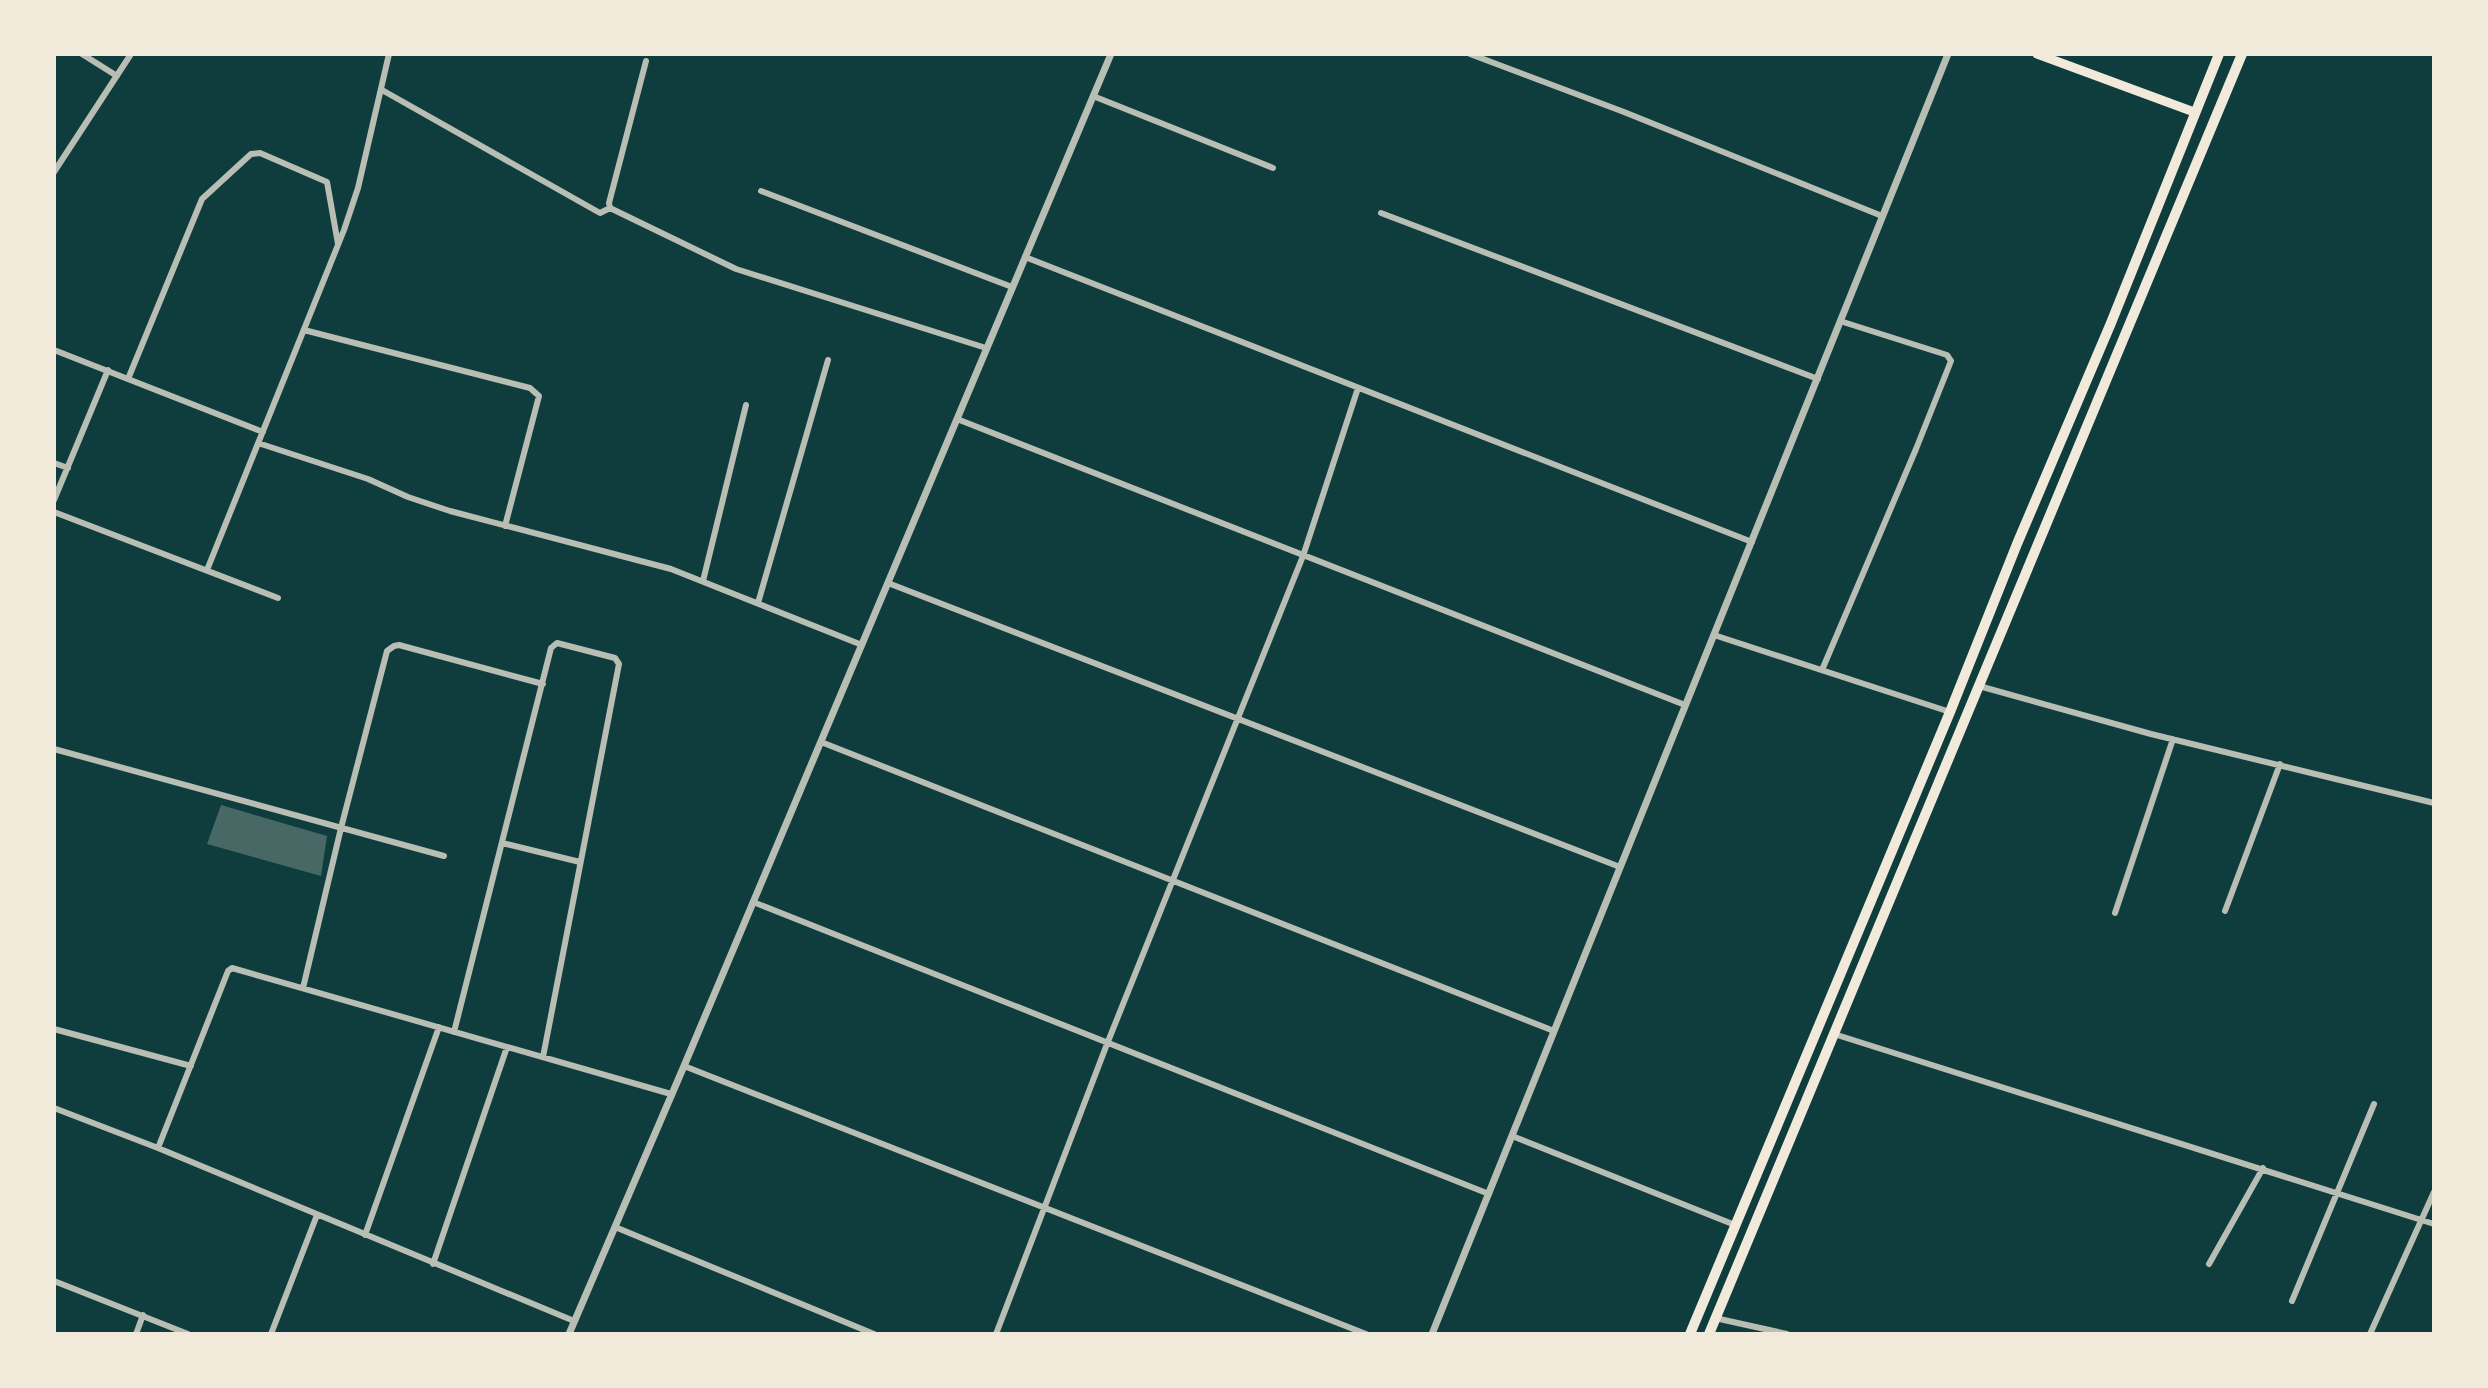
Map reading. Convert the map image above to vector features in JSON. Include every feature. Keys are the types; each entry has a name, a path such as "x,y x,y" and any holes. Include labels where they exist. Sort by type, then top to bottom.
{"highway":[{"path":"1690,1334 1950,712 2219,54"},
{"path":"1709,1334 2242,54"},
{"path":"2017,544 2037,549"},
{"path":"1778,1122 1795,1127"}],"main road":[{"path":"2037,54 2194,112"}],"street":[{"path":"82,54 117,76"},
{"path":"54,172 131,54"},
{"path":"207,570 338,246 358,188 389,54"},
{"path":"569,1334 1111,54"},
{"path":"1470,54 1488,57 1882,216"},
{"path":"1432,1334 1948,54"},
{"path":"610,208 609,203 646,61"},
{"path":"382,90 600,213 610,208"},
{"path":"1093,96 1273,168"},
{"path":"128,379 202,199 251,154 260,153 327,183 338,246"},
{"path":"761,191 1012,287"},
{"path":"610,208 743,271 986,348"},
{"path":"1381,213 1818,379"},
{"path":"1025,257 1752,542"},
{"path":"1822,670 1951,361 1947,355 1840,321"},
{"path":"304,330 530,388 536,392 539,396 505,526"},
{"path":"54,350 263,432"},
{"path":"758,603 828,360"},
{"path":"54,500 108,370"},
{"path":"996,1334 1107,1044 1303,556 1358,388"},
{"path":"703,581 746,405"},
{"path":"957,419 1685,705"},
{"path":"258,443 368,479 427,504 671,569 862,645"},
{"path":"54,463 68,468"},
{"path":"54,512 278,598"},
{"path":"888,583 1620,867"},
{"path":"1714,635 1950,712"},
{"path":"454,1032 551,648 554,643 615,658 618,662 543,1057"},
{"path":"303,988 385,656 394,646 399,645 543,684"},
{"path":"1979,686 2173,739 2434,803"},
{"path":"2115,913 2173,739"},
{"path":"821,742 1554,1031"},
{"path":"54,749 444,856"},
{"path":"2225,911 2280,764"},
{"path":"502,844 580,862"},
{"path":"753,902 1489,1194"},
{"path":"158,1148 230,968 671,1094"},
{"path":"365,1235 439,1027"},
{"path":"54,1029 191,1066"},
{"path":"1834,1034 2434,1224"},
{"path":"433,1264 507,1047"},
{"path":"684,1066 1366,1334"},
{"path":"2292,1301 2374,1104"},
{"path":"54,1108 158,1148 574,1321"},
{"path":"1513,1136 1735,1225"},
{"path":"2209,1265 2263,1168"},
{"path":"2370,1334 2434,1192"},
{"path":"271,1334 317,1215"},
{"path":"615,1227 874,1334"},
{"path":"54,1280 188,1334"},
{"path":"136,1334 143,1315"},
{"path":"1715,1318 1787,1334"}],"building":[{"path":"221,805 327,836 321,876 207,844"}]}
